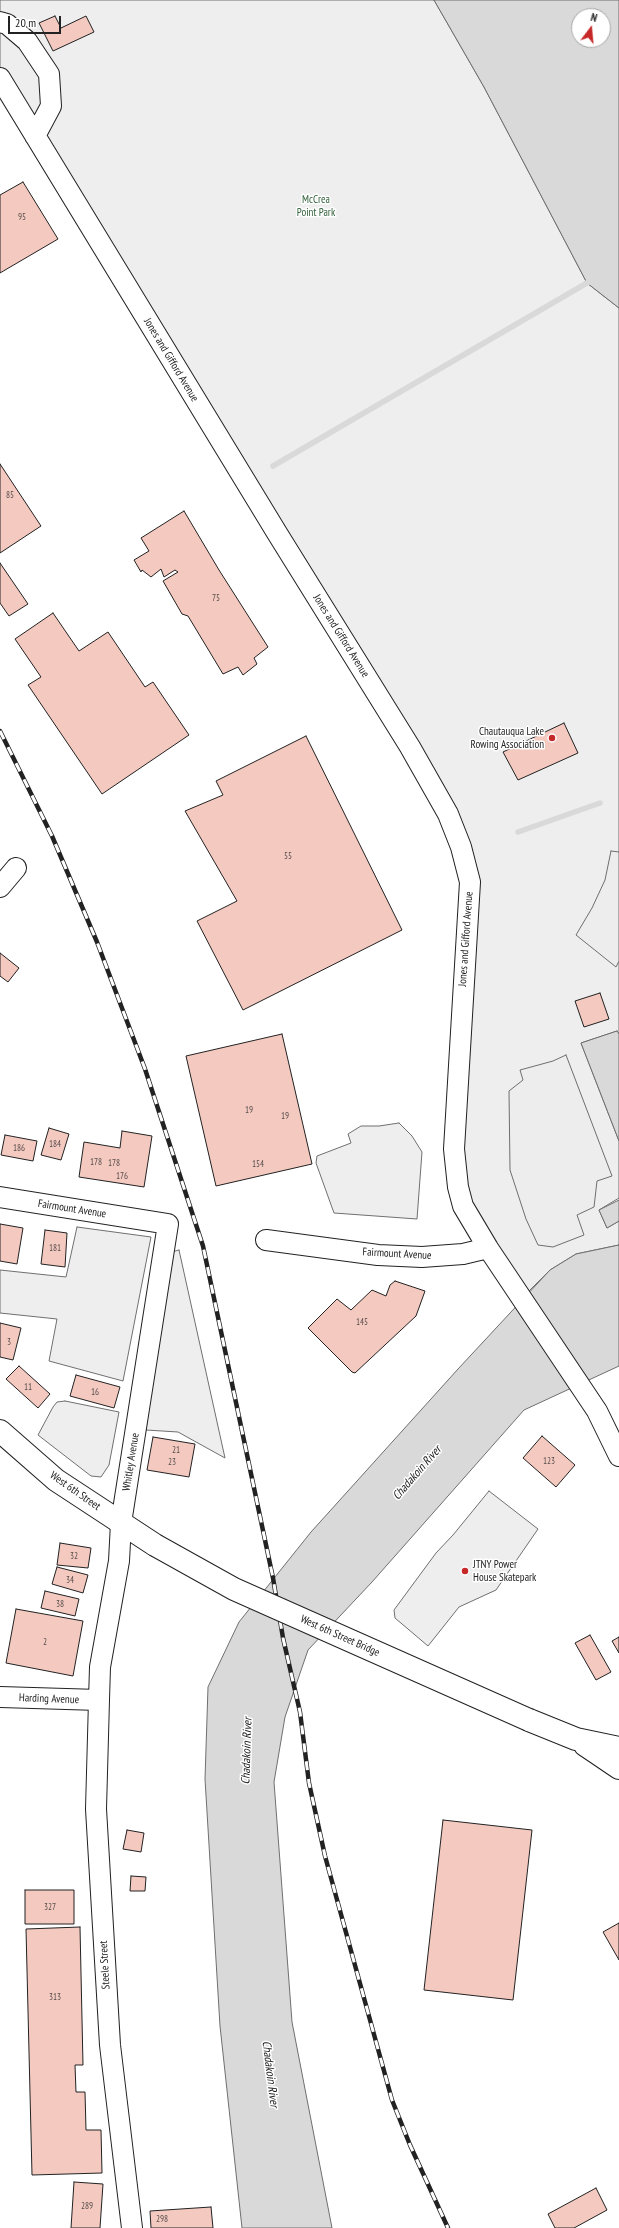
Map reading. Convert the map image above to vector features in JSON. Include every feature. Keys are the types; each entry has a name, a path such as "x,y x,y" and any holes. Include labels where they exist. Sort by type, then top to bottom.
{"main road":[{"name":"West 6th Street","path":"0,1431 56,1480 155,1546"},
{"name":"West 6th Street Bridge","path":"155,1546 234,1589 529,1720 576,1739"},
{"path":"576,1739 619,1748"},
{"path":"576,1739 619,1768"}],"street":[{"path":"0,22 7,24 27,41 49,74 51,106 35,136"},
{"name":"Jones and Gifford Avenue","path":"0,78 277,533 410,747 448,814 461,847 470,882 454,1154 458,1187 463,1206 488,1248"},
{"path":"0,887 16,868"},
{"name":"Fairmount Avenue","path":"0,1196 168,1224"},
{"name":"Whitley Avenue","path":"99,1700 100,1667 119,1561 121,1523 168,1224"},
{"name":"Fairmount Avenue","path":"266,1240 378,1255 422,1257 463,1254 488,1248"},
{"path":"488,1248 597,1411 619,1456"},
{"name":"Harding Avenue","path":"0,1697 99,1700"},
{"name":"Steele Street","path":"99,1700 96,1809 110,2045 132,2228"}],"green space":[{"name":"McCrea Point Park","path":"0,0 434,0 484,87 587,283 619,308 619,1034 617,1031 581,1043 619,1141 619,1198 599,1210 607,1228 619,1221 619,1245 576,1254 550,1270 521,1299 463,1206 461,847 0,77"},
{"path":"399,1123 412,1136 422,1152 417,1219 334,1213 316,1163 317,1156 351,1143 348,1134 361,1126 379,1126"},
{"path":"77,1227 151,1237 123,1381 49,1361 57,1319 0,1313 0,1270 66,1277"},
{"path":"179,1250 225,1458 178,1432 146,1430 168,1253"},
{"path":"65,1401 119,1412 109,1465 101,1477 91,1476 38,1435 53,1407 57,1402"},
{"name":"JTNY Power House Skatepark","path":"489,1491 538,1529 496,1590 459,1607 428,1646 395,1618 394,1610 436,1553 453,1535"}],"shaded area":[{"path":"611,851 619,852 619,961 616,967 576,935 592,908 605,880"},
{"path":"566,1055 612,1176 597,1181 594,1207 577,1215 584,1235 553,1247 538,1245 526,1219 510,1170 509,1091 523,1080 520,1070 553,1061"}],"water":[{"path":"434,0 619,0 619,308 587,283 484,87"},
{"path":"617,1031 619,1034 619,1141 581,1043"},
{"path":"619,1200 619,1221 607,1228 599,1210"},
{"name":"Chadakoin River","path":"619,1245 619,1366 524,1410 372,1582 308,1650 285,1717 274,1782 292,2022 332,2228 242,2228 220,2026 205,1779 208,1687 239,1622 311,1532 458,1369 550,1270 576,1254"}],"building":[{"path":"55,16 61,28 86,16 94,32 53,51 39,23"},
{"path":"23,182 58,239 0,273 0,195"},
{"path":"0,464 41,526 0,553"},
{"path":"184,511 219,570 268,647 254,658 257,664 243,675 238,667 223,674 188,616 182,614 163,581 178,572 175,570 164,577 161,569 151,577 142,570 141,572 134,560 149,551 141,538"},
{"path":"0,563 28,604 9,616 0,603"},
{"path":"53,613 79,651 108,632 145,687 153,682 189,735 102,794 28,685 41,677 15,639"},
{"name":"Chautauqua Lake Rowing Association","path":"564,723 578,753 518,780 503,752"},
{"path":"306,736 402,930 243,1010 197,921 237,901 185,811 223,795 216,781"},
{"path":"0,953 19,968 8,982 0,976"},
{"path":"600,993 609,1019 584,1027 575,1001"},
{"path":"282,1034 312,1164 216,1186 186,1056"},
{"path":"49,1128 69,1134 61,1160 41,1155"},
{"path":"122,1131 152,1136 144,1187 79,1177 84,1142 120,1148"},
{"path":"5,1135 37,1141 33,1161 1,1155"},
{"path":"0,1224 23,1228 17,1264 0,1261"},
{"path":"45,1230 67,1233 65,1267 41,1264"},
{"path":"395,1281 425,1291 416,1316 355,1373 352,1372 308,1328 337,1299 351,1310 372,1290 386,1296 390,1285"},
{"path":"0,1323 21,1328 13,1360 0,1357"},
{"path":"19,1366 50,1394 38,1408 6,1379"},
{"path":"76,1375 120,1387 114,1408 70,1396"},
{"path":"542,1436 575,1465 556,1487 523,1458"},
{"path":"153,1437 195,1444 189,1477 147,1470"},
{"path":"60,1543 91,1548 88,1568 57,1565"},
{"path":"57,1567 88,1575 83,1593 52,1584"},
{"path":"45,1591 79,1599 75,1616 41,1608"},
{"path":"16,1609 83,1621 73,1676 6,1663"},
{"path":"590,1635 611,1672 596,1680 575,1643"},
{"path":"619,1637 619,1653 612,1641"},
{"path":"443,1820 532,1830 513,2000 424,1990"},
{"path":"127,1830 144,1833 141,1852 123,1849"},
{"path":"131,1876 146,1877 145,1891 130,1891"},
{"path":"25,1890 74,1890 74,1924 25,1924"},
{"path":"619,1923 619,1960 603,1932"},
{"path":"80,1927 83,2065 75,2065 76,2092 85,2092 86,2130 101,2130 102,2173 32,2175 26,1929"},
{"path":"74,2182 103,2184 100,2228 71,2228"},
{"path":"596,2188 607,2210 574,2228 555,2228 548,2214"},
{"path":"211,2207 213,2228 151,2228 150,2211"}],"waterway":[{"path":"273,466 592,280"},
{"path":"518,832 600,803"}],"railway":[{"path":"0,731 52,836 97,942 145,1069 203,1246 273,1578 283,1638 300,1712 309,1783 325,1856 392,2100 410,2145 448,2228"}],"place":[{"name":"Chautauqua Lake Rowing Association","path":"552,738"},
{"name":"JTNY Power House Skatepark","path":"465,1571"}]}
